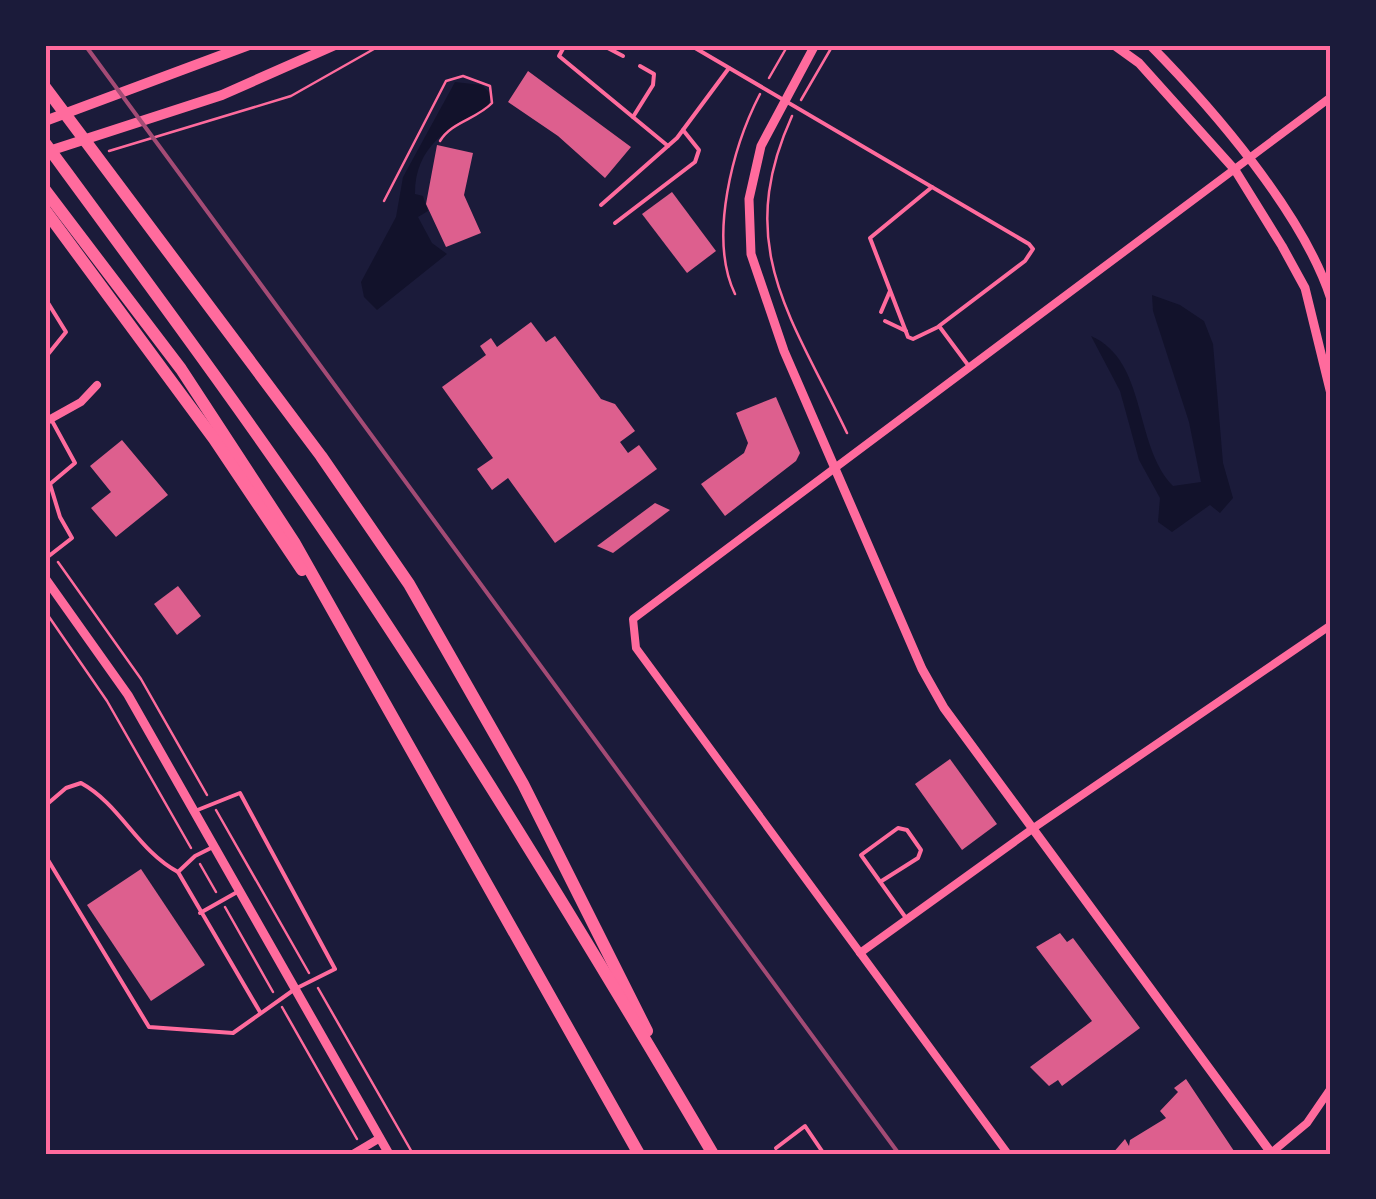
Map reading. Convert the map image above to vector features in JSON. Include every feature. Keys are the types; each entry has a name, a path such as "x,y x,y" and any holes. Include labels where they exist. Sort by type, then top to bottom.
{"highway":[{"path":"45,87 55,117 83,141 321,456 418,600 605,942 664,1070"},
{"path":"45,143 207,362 361,586 462,742 713,1154"},
{"path":"45,190 180,369 247,466 393,710 567,1032 639,1154"},
{"path":"45,210 214,439 393,710"}],"main road":[{"path":"55,117 249,45"},
{"path":"45,153 222,95 335,45"}],"street":[{"path":"815,45 784,100 755,167 749,200 751,254 762,296 922,669 944,708 1272,1154 1307,1123 1331,1088"},
{"path":"1114,45 1139,62 1235,170 1305,288 1331,394"},
{"path":"1150,45 1199,95 1247,159 1294,225 1331,298"},
{"path":"1008,1154 636,648 630,630 643,608 1331,97"},
{"path":"48,421 97,385"},
{"path":"45,578 128,695 388,1154"},
{"path":"860,954 1035,827 1331,625"},
{"path":"353,1154 380,1138"}],"lane":[{"path":"565,45 559,56 668,146"},
{"path":"602,45 623,56"},
{"path":"690,45 1033,249 1025,261 939,326 913,339 885,321"},
{"path":"634,118 653,86 654,74 640,66"},
{"path":"601,205 684,130 709,89 729,68"},
{"path":"614,223 696,162 699,150 684,130"},
{"path":"906,332 870,238 932,186"},
{"path":"881,312 890,291"},
{"path":"45,298 66,332 59,346 45,358"},
{"path":"939,326 970,368"},
{"path":"45,559 72,538 60,518 50,484 75,464 48,421"},
{"path":"45,806 66,788 82,783 104,796 154,860 178,872 260,1012"},
{"path":"45,854 149,1028 232,1033 295,989 335,969 240,793 193,811"},
{"path":"880,882 918,858 920,850 906,830 898,828 861,855 880,882 907,919"},
{"path":"178,872 195,856 214,847"},
{"path":"200,914 238,891"},
{"path":"776,1148 805,1126 824,1154"}],"path":[{"path":"124,147 291,96 381,45"},
{"path":"735,294 725,248 726,204 737,150 788,45"},
{"path":"832,45 772,164 764,215 777,284 847,433"},
{"path":"384,200 446,82 463,76 490,86 492,103 487,109 445,132 440,142"},
{"path":"52,554 141,679 413,1154"},
{"path":"45,611 107,701 358,1140"}],"shaded area":[{"path":"455,82 482,85 491,94 488,108 436,140 416,178 415,194 423,196 428,211 418,217 432,243 447,254 377,310 364,297 361,282 396,217 403,177"},
{"path":"1152,295 1180,305 1204,321 1213,344 1223,463 1233,498 1220,513 1210,505 1172,532 1158,522 1160,498 1139,460 1120,391 1091,336 1109,348 1122,364 1160,469 1173,486 1201,482 1189,422 1153,311"}],"building":[{"path":"528,71 631,147 605,178 558,136 508,102"},
{"path":"437,145 473,153 464,195 481,233 446,247 426,204"},
{"path":"672,192 716,251 687,273 642,214"},
{"path":"531,322 546,342 555,336 601,399 615,404 635,431 620,442 628,453 639,445 657,469 555,543 508,478 492,490 477,469 493,458 442,387 486,355 480,346 491,338 497,347"},
{"path":"776,397 800,453 796,461 725,516 701,484 744,453 748,443 736,413"},
{"path":"122,440 168,495 116,537 91,508 111,492 90,466"},
{"path":"655,503 670,510 613,553 597,546"},
{"path":"178,586 201,616 177,635 154,604"},
{"path":"950,759 997,824 962,850 915,784"},
{"path":"141,869 205,965 151,1001 87,905"},
{"path":"1060,933 1067,942 1073,938 1140,1028 1062,1086 1058,1080 1049,1086 1030,1067 1092,1021 1036,947"},
{"path":"1186,1079 1236,1154 1112,1154 1125,1139 1129,1146 1130,1140 1166,1118 1160,1111 1178,1092 1174,1088"}],"railway":[{"path":"85,45 899,1154"}]}
